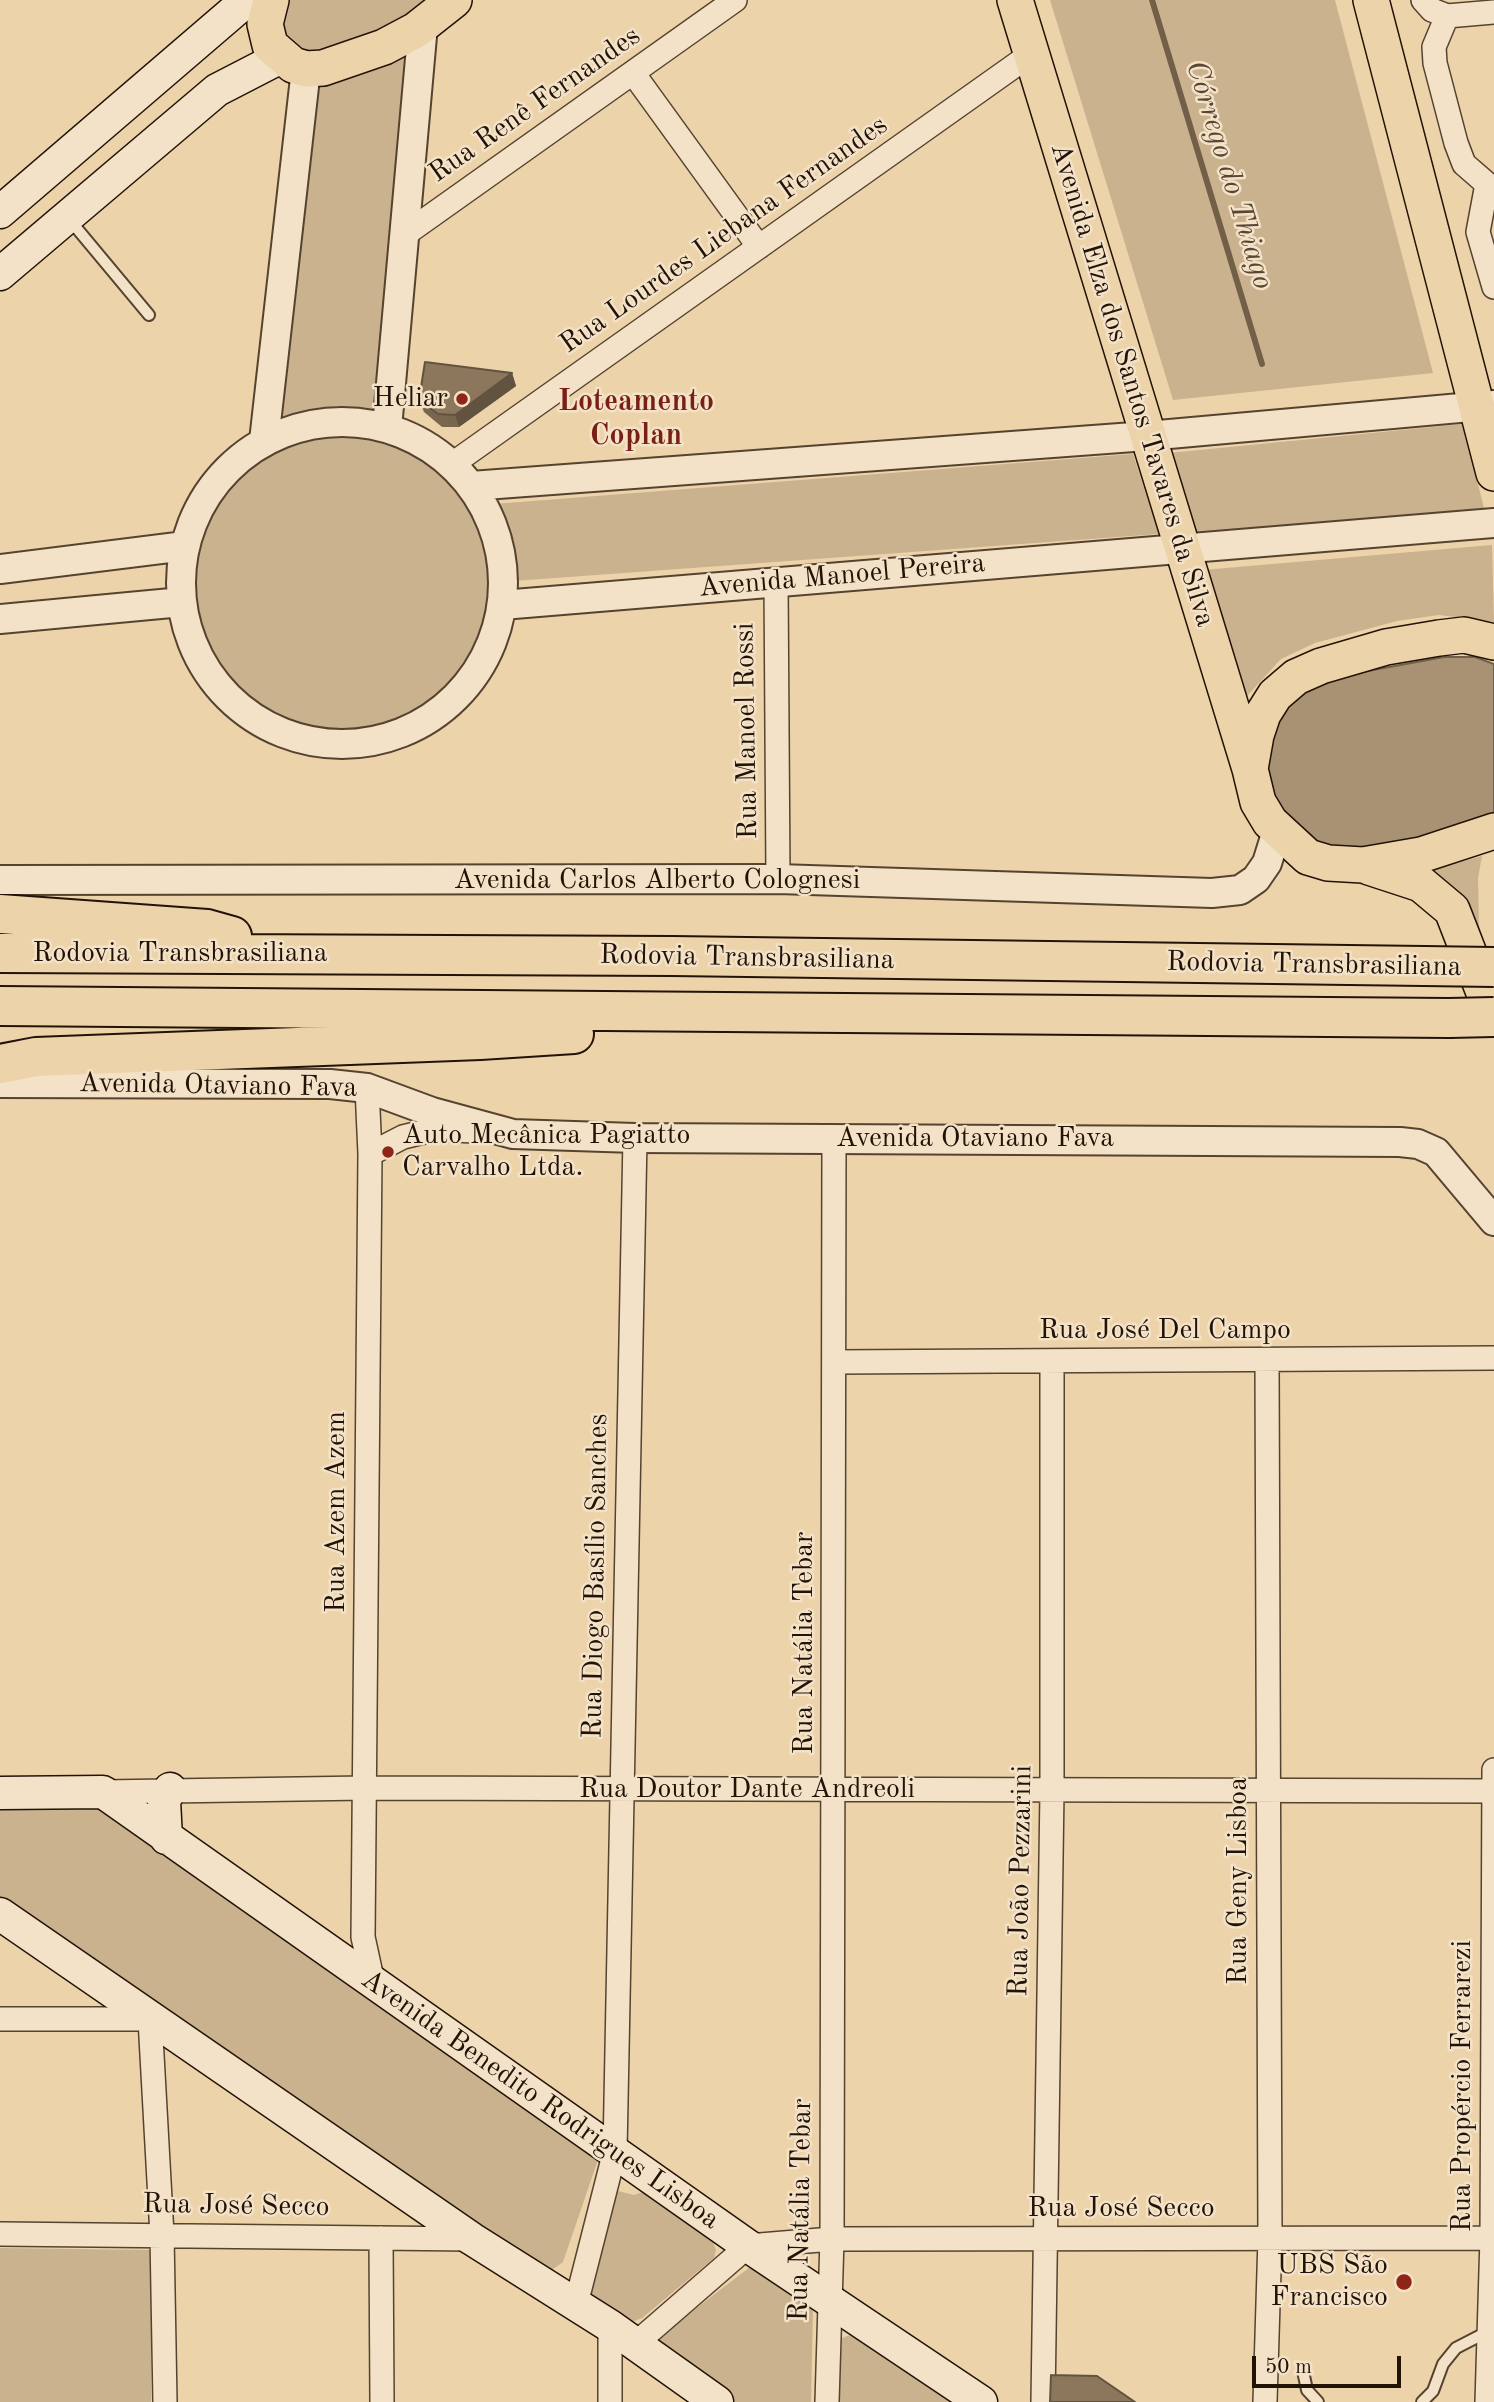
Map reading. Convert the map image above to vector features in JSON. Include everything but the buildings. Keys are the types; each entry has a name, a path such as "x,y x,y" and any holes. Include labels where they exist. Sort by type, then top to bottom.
{"highway":[{"path":"0,914 207,929 298,955"},
{"name":"Rodovia Transbrasiliana","path":"0,953 1494,967"},
{"name":"Rodovia Transbrasiliana","path":"0,1006 1494,1018"},
{"path":"0,1065 36,1056 480,1040 589,1033 695,1012"}],"main road":[{"path":"0,212 247,0"},
{"path":"271,0 265,23 270,45 293,63 323,68 384,47 423,24 454,0"},
{"name":"Avenida Elza dos Santos Tavares da Silva","path":"1015,0 1258,802 1278,831 1308,857 1328,863 1363,865"},
{"path":"1371,0 1485,406 1494,473"},
{"path":"0,274 217,90 293,63"},
{"path":"1250,769 1263,714 1275,695 1296,677 1321,666 1426,640 1464,635 1494,642"},
{"path":"1363,865 1421,855 1494,831"},
{"path":"1363,865 1421,884 1452,910 1494,1018"},
{"path":"166,1838 164,1801 170,1789"},
{"name":"Avenida Benedito Rodrigues Lisboa","path":"103,1792 166,1838 354,1950 373,1983 748,2246 981,2402"},
{"name":"Rua Doutor Dante Andreoli","path":"0,1793 103,1792"},
{"path":"0,1914 472,2239 576,2304 716,2402"}],"street":[{"name":"Rua Renê Fernandes","path":"404,235 736,0"},
{"path":"1423,0 1432,10 1447,16 1494,12"},
{"path":"1447,16 1434,47 1435,63 1455,143 1464,164 1491,184 1478,232 1494,287"},
{"path":"387,428 423,24"},
{"name":"Rua Lourdes Liebana Fernandes","path":"451,465 1031,54"},
{"path":"264,442 293,63"},
{"path":"633,73 760,247"},
{"path":"471,486 1147,436 1485,406"},
{"path":"345,422 387,428 421,443 451,465 471,486 495,536 502,563 502,605 487,655 458,697 416,727 367,743 316,743 267,726 225,694 196,652 182,602 181,574 185,546 196,514 213,485 236,461 264,442 303,426 345,422"},
{"name":"Avenida Manoel Pereira","path":"502,605 1494,523"},
{"path":"0,569 185,546"},
{"name":"Rua Manoel Rossi","path":"776,581 778,880"},
{"path":"0,619 182,602"},
{"name":"Avenida Carlos Alberto Colognesi","path":"0,880 778,880 1231,891 1240,890 1256,878 1267,863 1278,831"},
{"name":"Avenida Otaviano Fava","path":"0,1083 330,1084 367,1088 432,1112 513,1134"},
{"name":"Rua Azem Azem","path":"354,1950 365,1788 370,1154 367,1088"},
{"name":"Avenida Otaviano Fava","path":"370,1154 403,1138 436,1129 635,1138 1400,1142 1418,1144 1436,1152 1494,1221"},
{"name":"Rua Natália Tebar","path":"827,2402 832,2239 834,1137"},
{"name":"Rua Diogo Basílio Sanches","path":"576,2304 615,2151 635,1138"},
{"name":"Rua José Del Campo","path":"835,1362 1494,1359"},
{"name":"Rua Geny Lisboa","path":"1265,2402 1270,2238 1267,1360"},
{"name":"Rua João Pezzarini","path":"1043,2402 1052,1791 1052,1361"},
{"name":"Rua Propércio Ferrarezi","path":"1487,2402 1493,2238 1494,1770"},
{"name":"Rua Doutor Dante Andreoli","path":"103,1792 365,1788 1494,1791"},
{"path":"0,2019 150,2019 162,2235 165,2402"},
{"name":"Rua José Secco","path":"0,2234 472,2239"},
{"path":"381,2238 382,2402"},
{"name":"Rua José Secco","path":"748,2246 832,2239 1493,2238"},
{"path":"610,2402 622,2336 748,2246"}],"lane":[{"path":"68,217 149,315"},
{"path":"1422,2402 1433,2391 1443,2364 1456,2348 1489,2331"},
{"path":"1303,2371 1307,2390 1318,2402"}],"shaded area":[{"path":"282,0 443,0 412,24 319,54 278,45"},
{"path":"1050,0 1335,0 1433,373 1173,400"},
{"path":"409,47 374,410 336,406 280,417 317,82"},
{"path":"1463,424 1484,508 1193,534 1169,453"},
{"path":"345,430 374,433 416,448 441,465 461,485 484,523 493,552 496,581 493,610 478,652 461,677 441,697 403,720 374,729 345,732 316,729 274,714 249,697 229,677 206,639 197,610 194,581 197,552 212,510 229,485 249,465 287,442 316,433"},
{"path":"1133,454 1159,534 514,581 502,513 494,504"},
{"path":"1492,545 1494,622 1439,615 1397,621 1315,643 1281,659 1247,696 1203,570"},
{"path":"1444,657 1475,657 1494,664 1494,816 1416,841 1357,851 1328,850 1279,815 1264,768 1275,720 1299,689 1329,678"},
{"path":"1482,856 1478,878 1479,925 1484,943 1475,942 1431,870"},
{"path":"94,1806 600,2154 563,2262 549,2272 0,1897 0,1808"},
{"path":"618,2191 634,2195 643,2192 712,2240 716,2250 714,2258 642,2318 624,2325 592,2301 592,2281"},
{"path":"0,2248 151,2250 151,2402 0,2402"},
{"path":"750,2267 763,2269 808,2302 813,2310 811,2402 735,2402 665,2353 660,2346 660,2336"},
{"path":"853,2334 956,2402 838,2402 842,2338"}],"waterway":[{"name":"Córrego do Thiago","path":"1152,0 1262,364"}],"place":[{"name":"Heliar","path":"462,399"},
{"name":"Auto Mecânica Pagiatto Carvalho Ltda.","path":"388,1152"},
{"name":"UBS São Francisco","path":"1404,2282"}],"district":[{"name":"Loteamento Coplan","path":"636,419"}]}
